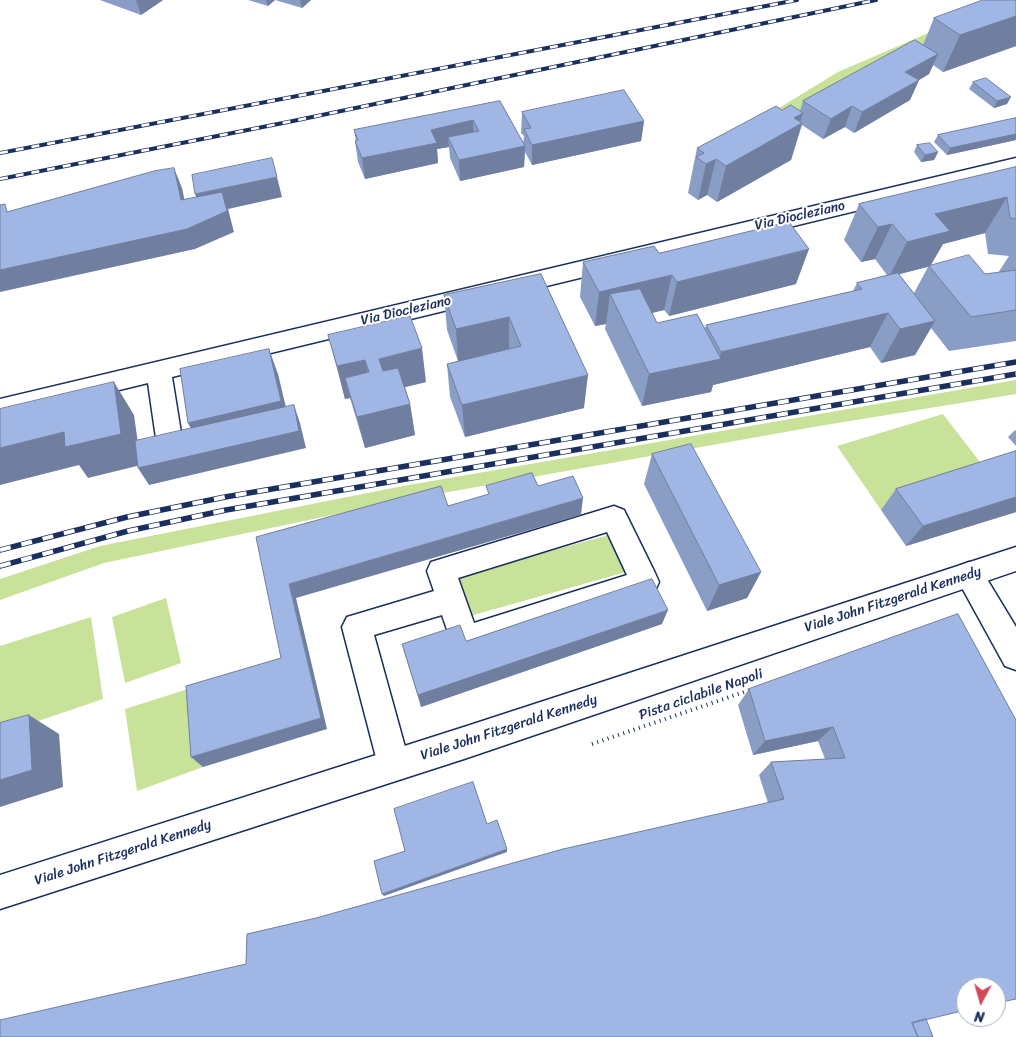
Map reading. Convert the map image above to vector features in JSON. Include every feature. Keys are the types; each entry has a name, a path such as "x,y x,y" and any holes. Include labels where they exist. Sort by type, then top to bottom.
{"street":[{"name":"Via Diocleziano","path":"0,409 1016,165"},
{"path":"159,371 170,444"},
{"path":"614,518 645,582 465,640 451,599 441,571 614,518"},
{"name":"Viale John Fitzgerald Kennedy","path":"0,892 394,766 1016,559"},
{"path":"969,575 990,608 1016,656"},
{"path":"394,766 357,627 451,599"}],"path":[{"name":"Pista ciclabile Napoli","path":"592,744 758,687"}],"green space":[{"path":"981,17 796,122 779,108 838,72 926,34"},
{"path":"1016,380 1016,394 819,426 409,499 104,563 0,600 0,579 100,546 403,486"},
{"path":"943,414 990,475 881,510 837,446"},
{"path":"609,535 626,572 470,616 458,576"},
{"path":"166,598 181,663 125,683 112,617"},
{"path":"91,617 103,699 0,734 0,646"},
{"path":"188,689 203,767 137,791 125,709"}],"building":[{"path":"983,0 1016,0 1016,16 960,35 934,18"},
{"path":"915,40 938,54 905,72 919,80 862,112 852,106 831,119 803,101"},
{"path":"986,78 1011,97 997,101 973,82"},
{"path":"624,90 644,121 532,145 524,129 531,128 522,112"},
{"path":"500,101 525,146 459,160 448,137 479,131 473,120 431,130 437,143 362,158 355,141 358,140 354,130"},
{"path":"791,105 803,113 794,118 802,123 726,166 716,159 706,164 696,157 704,153 697,148 776,106 782,110"},
{"path":"1016,118 1016,134 950,148 938,135"},
{"path":"930,143 938,152 925,155 917,145"},
{"path":"272,158 277,177 195,194 192,175"},
{"path":"1016,167 1016,219 1010,218 1007,197 935,214 950,231 907,242 892,224 878,227 859,204"},
{"path":"174,168 181,200 222,192 227,211 187,229 0,270 0,205 5,204 7,212 154,171"},
{"path":"789,222 809,249 677,282 672,275 599,292 583,262 654,246 659,253"},
{"path":"969,255 985,274 1016,270 1016,310 971,317 929,266"},
{"path":"898,273 935,321 900,329 888,313 721,352 706,325 862,289 857,283"},
{"path":"541,274 588,375 462,405 447,364 521,346 509,317 456,329 444,295"},
{"path":"640,289 657,323 697,314 721,359 649,374 610,294"},
{"path":"410,316 422,348 379,359 383,371 398,368 410,404 357,417 345,378 369,372 365,360 337,366 328,335"},
{"path":"269,349 281,401 188,423 180,369"},
{"path":"114,382 121,434 65,447 64,432 0,448 0,409"},
{"path":"294,405 299,431 138,468 135,441"},
{"path":"691,444 761,572 719,585 652,454"},
{"path":"1016,451 1016,497 923,526 896,489"},
{"path":"532,473 538,486 573,476 583,498 289,584 321,718 191,757 186,686 281,658 256,537 441,486 448,506 489,494 486,486"},
{"path":"652,579 668,610 418,695 402,644 460,625 466,641"},
{"path":"958,614 1016,720 1016,999 1006,1001 1006,977 956,977 956,1012 912,1023 918,1037 0,1037 0,1020 246,964 247,934 316,918 563,849 784,799 771,762 845,758 833,727 765,741 749,689"},
{"path":"29,715 32,770 0,780 0,723"},
{"path":"473,782 487,824 497,820 507,849 382,894 374,861 405,851 394,809"},
{"path":"926,1019 933,1037 918,1037 912,1023"}],"railway":[{"path":"0,153 797,0"},
{"path":"0,179 293,121 876,0"},
{"path":"0,550 127,517 225,497 1016,362"},
{"path":"0,566 128,531 226,510 1016,374"}]}
